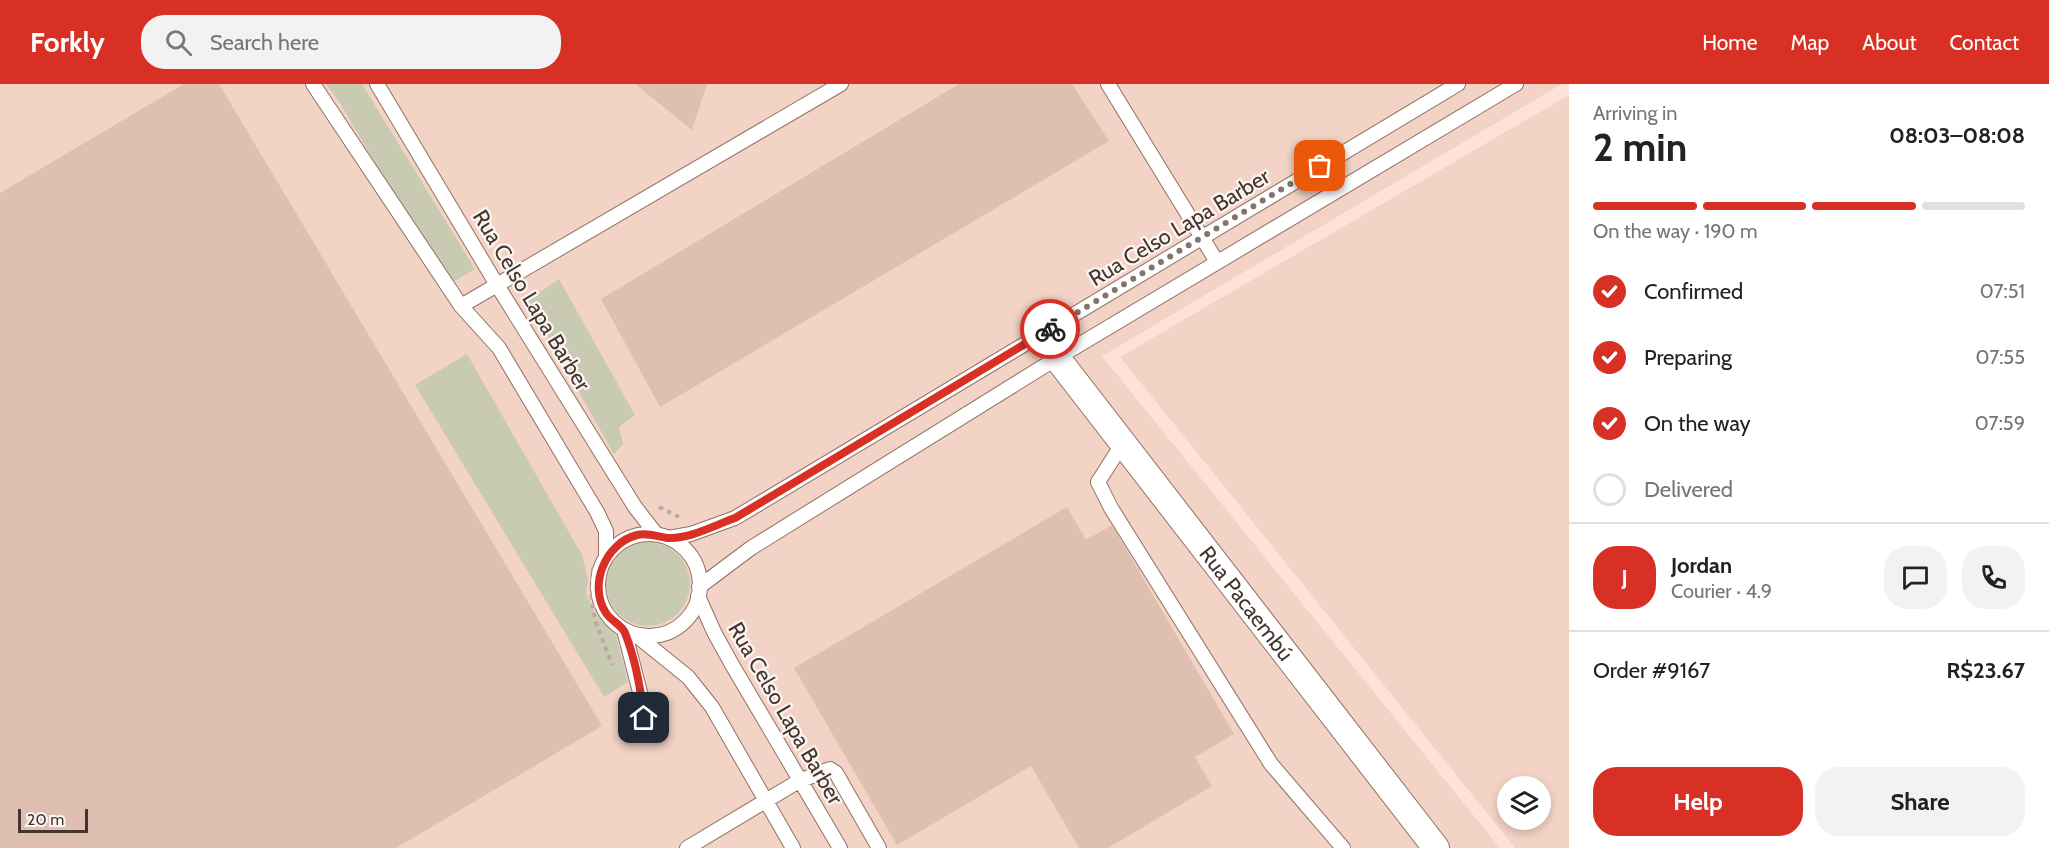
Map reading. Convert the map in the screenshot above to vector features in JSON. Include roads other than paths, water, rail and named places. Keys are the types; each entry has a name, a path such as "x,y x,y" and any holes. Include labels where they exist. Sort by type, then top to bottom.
{"street":[{"name":"Rua Pacaembú","path":"1057,358 1436,848"}],"lane":[{"path":"313,84 461,306 499,348 597,512 606,531 606,557 597,588 605,612 614,622 688,677 712,707 793,848"},
{"name":"Rua Celso Lapa Barber","path":"377,84 497,285 635,507 662,536 691,534 735,518 1458,84"},
{"path":"461,306 841,84"},
{"path":"1108,84 1217,262"},
{"path":"699,592 751,548 1057,358 1516,84"},
{"path":"1123,443 1098,482 1111,508 1271,764 1343,848"},
{"path":"606,557 619,543 637,535 662,536 681,546 692,557 698,572 699,592 692,612 681,623 668,632 652,636 630,632"},
{"name":"Rua Celso Lapa Barber","path":"699,592 714,633 840,848"},
{"path":"630,632 644,718"},
{"path":"687,848 799,781 830,769 837,774 879,848"}]}
